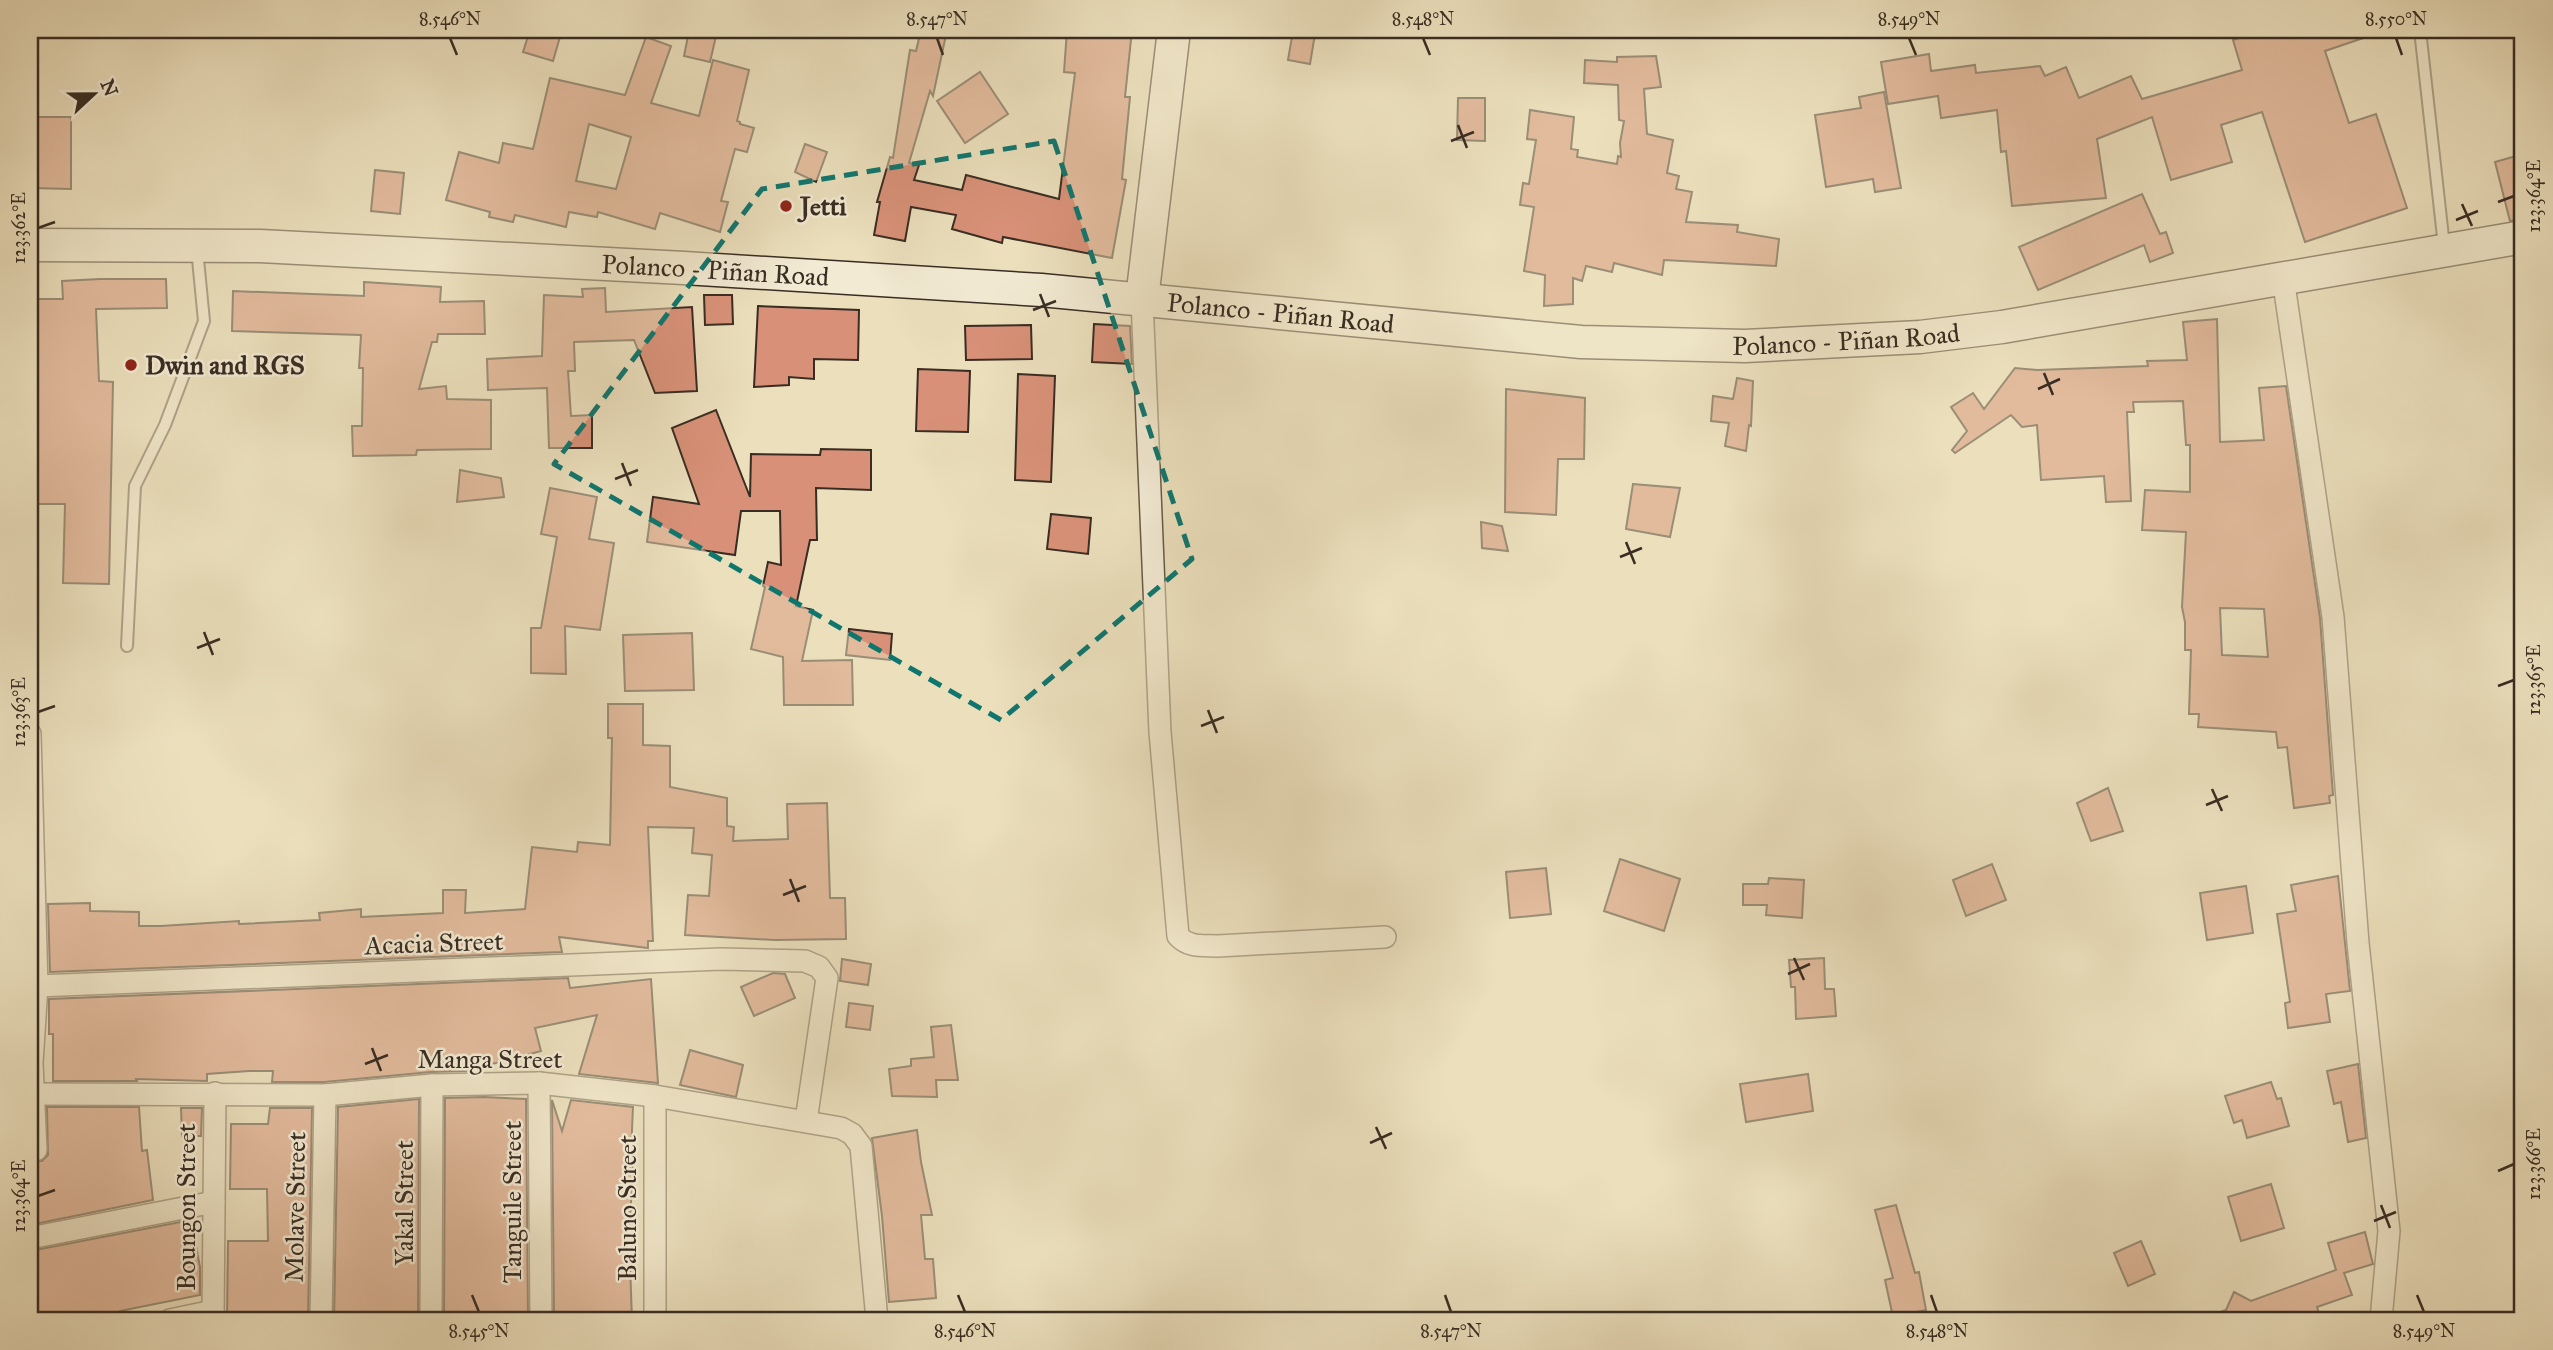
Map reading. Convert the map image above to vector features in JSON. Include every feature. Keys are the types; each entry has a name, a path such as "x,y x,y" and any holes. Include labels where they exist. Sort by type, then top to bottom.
{"main road":[{"path":"1142,299 1174,30"},
{"name":"Polanco - Piñan Road","path":"30,245 260,246 684,268 1041,290 1581,342 1745,346 1858,341 1988,328 2523,237"}],"street":[{"path":"2283,278 2333,617 2358,943 2389,1231 2381,1320"},
{"path":"1142,299 1160,732 1178,936 1191,945 1218,946 1385,937"},
{"path":"30,734 37,986 32,1063 36,1150"},
{"name":"Acacia Street","path":"37,986 721,959 805,961 820,967 827,978 806,1121"},
{"name":"Manga Street","path":"33,1094 325,1095 432,1086 539,1083 655,1096 841,1128 861,1146 877,1320"},
{"name":"Tanguile Street","path":"539,1083 541,1320"},
{"name":"Yakal Street","path":"431,1320 432,1086"},
{"name":"Boungon Street","path":"214,1316 215,1093"},
{"name":"Molave Street","path":"321,1320 325,1095"},
{"name":"Baluno Street","path":"655,1096 655,1320"},
{"path":"30,1238 214,1202"},
{"path":"170,1320 214,1316"}],"lane":[{"path":"2420,30 2445,250"},
{"path":"127,646 135,486 166,425 204,321 196,246"}],"highlighted area":[{"path":"1054,141 1192,559 1001,720 554,464 762,189"}],"building":[{"path":"530,30 562,30 553,61 523,52"},
{"path":"921,30 947,30 933,96 930,91 909,163 919,165 914,180 962,190 966,175 1059,199 1075,73 1064,72 1067,30 1132,30 1125,97 1130,97 1122,179 1126,180 1112,258 1003,237 1002,243 952,229 956,215 911,207 905,241 874,235 880,202 877,202 890,157 893,158 910,50 916,51"},
{"path":"2265,30 2377,30 2378,33 2325,51 2349,123 2376,114 2407,208 2305,242 2262,112 2221,125 2232,162 2171,180 2152,117 2097,139 2106,198 2012,206 2006,151 2001,152 1997,110 1941,118 1938,96 1888,104 1881,62 1929,54 1931,71 1975,65 1976,73 2040,66 2045,76 2066,67 2079,98 2131,76 2142,99 2242,70 2233,40"},
{"path":"689,31 716,36 710,62 684,56"},
{"path":"1293,31 1315,34 1310,64 1288,60"},
{"path":"646,37 671,46 651,103 699,116 713,60 749,70 737,121 754,128 747,152 735,149 721,201 728,202 720,232 660,213 655,229 598,212 597,217 569,212 566,227 515,215 513,222 489,217 490,212 446,200 459,152 499,163 503,143 533,149 550,78 625,95","holes":["589,124 631,137 616,189 576,181"]},
{"path":"1656,56 1661,87 1644,89 1647,134 1673,140 1667,173 1679,176 1676,189 1692,192 1686,222 1738,225 1737,232 1779,239 1776,266 1664,260 1662,275 1614,263 1612,272 1586,266 1582,281 1573,278 1573,304 1544,306 1545,275 1524,271 1534,207 1520,205 1523,183 1529,184 1536,140 1527,139 1530,110 1574,117 1571,149 1578,150 1577,157 1617,164 1618,156 1621,157 1620,143 1624,121 1619,120 1618,85 1584,83 1585,60 1617,62 1617,57"},
{"path":"980,72 1008,114 965,143 937,101"},
{"path":"1884,92 1901,188 1875,192 1873,179 1826,187 1815,115 1861,108 1859,97"},
{"path":"1458,98 1485,98 1485,141 1457,140"},
{"path":"30,117 71,117 71,189 30,188"},
{"path":"805,144 827,152 816,182 795,172"},
{"path":"2523,154 2523,219 2510,221 2495,162"},
{"path":"375,170 404,173 400,214 371,211"},
{"path":"2142,194 2160,234 2166,232 2173,253 2150,262 2144,245 2038,290 2019,247"},
{"path":"166,279 167,308 96,309 99,381 113,382 109,584 63,583 65,504 30,504 33,357 30,357 30,299 63,299 62,281"},
{"path":"364,282 441,287 440,302 484,301 485,334 438,334 437,342 432,342 419,389 446,386 447,399 491,400 491,449 417,450 416,455 353,456 352,426 362,426 363,368 359,368 361,335 232,331 233,291 364,296"},
{"path":"605,288 606,312 692,307 697,391 655,393 634,340 574,342 575,371 568,371 571,416 592,415 592,448 549,448 547,388 488,390 487,359 542,356 544,295 583,297 582,289"},
{"path":"704,295 732,295 733,324 705,325"},
{"path":"758,306 859,310 858,360 814,359 814,379 789,377 789,385 754,387"},
{"path":"2217,319 2220,442 2264,440 2259,388 2286,386 2320,618 2333,795 2329,796 2330,803 2294,808 2287,747 2278,748 2276,732 2198,727 2199,714 2189,714 2191,650 2185,650 2182,607 2186,532 2142,530 2145,490 2190,492 2190,445 2186,445 2183,401 2133,402 2134,412 2127,412 2131,501 2106,502 2104,476 2041,480 2037,425 2022,427 2011,415 1955,453 1952,450 1967,431 1951,407 1973,393 1984,409 2015,368 2037,370 2148,366 2147,361 2187,360 2183,322","holes":["2220,608 2264,609 2268,657 2222,655"]},
{"path":"1094,324 1130,326 1132,364 1092,362"},
{"path":"1031,325 1032,359 966,360 965,326"},
{"path":"918,369 970,371 968,432 916,431"},
{"path":"1018,374 1055,376 1051,482 1015,480"},
{"path":"1737,378 1753,381 1751,426 1749,425 1746,451 1725,446 1729,423 1711,421 1713,396 1733,399"},
{"path":"1506,389 1585,398 1584,459 1558,459 1556,515 1505,512"},
{"path":"716,410 750,497 751,454 820,455 821,449 871,450 871,490 816,488 817,540 810,540 796,606 813,610 802,661 852,660 853,705 784,705 783,657 751,649 768,562 781,565 780,511 741,511 735,555 647,542 653,497 699,504 672,428"},
{"path":"460,470 501,478 504,497 457,502"},
{"path":"1633,484 1680,488 1670,537 1626,529"},
{"path":"550,488 597,497 589,539 614,543 600,630 565,626 566,674 531,673 531,628 541,628 557,537 541,534"},
{"path":"1051,514 1091,518 1088,554 1047,549"},
{"path":"1481,522 1502,526 1508,551 1482,548"},
{"path":"849,629 892,634 890,660 846,655"},
{"path":"692,633 694,690 625,691 623,635"},
{"path":"608,704 643,704 643,745 670,746 670,787 727,798 727,826 734,827 733,841 788,839 787,804 827,803 830,898 845,898 846,939 775,940 685,935 688,895 709,896 712,855 692,853 694,828 648,827 653,941 648,941 648,948 559,937 562,952 50,972 48,904 90,903 90,911 139,912 139,926 320,920 319,913 361,909 361,917 443,913 443,890 466,890 465,913 525,909 532,847 577,852 578,842 610,845 612,738 608,738"},
{"path":"2108,788 2123,831 2091,841 2077,803"},
{"path":"1620,859 1680,879 1664,931 1604,911"},
{"path":"1992,864 2006,900 1966,916 1953,880"},
{"path":"1546,868 1551,914 1510,918 1506,872"},
{"path":"2338,876 2350,991 2326,994 2330,1022 2288,1028 2285,1003 2290,1002 2277,914 2296,911 2291,885"},
{"path":"1769,878 1804,880 1802,918 1766,915 1767,905 1743,905 1743,884 1768,884"},
{"path":"2246,886 2253,933 2207,940 2200,893"},
{"path":"1824,958 1825,989 1834,989 1836,1016 1796,1019 1795,987 1791,987 1789,960"},
{"path":"842,959 871,964 868,985 840,981"},
{"path":"773,973 785,974 795,998 754,1016 741,987"},
{"path":"568,978 570,988 651,979 658,1083 579,1074 597,1015 535,1028 541,1051 466,1071 324,1082 272,1082 273,1071 207,1074 207,1081 53,1081 53,1034 49,1034 49,999"},
{"path":"849,1003 873,1006 870,1030 846,1027"},
{"path":"951,1025 958,1080 936,1080 937,1097 892,1096 889,1069 911,1066 911,1059 934,1057 931,1027"},
{"path":"690,1050 743,1065 736,1097 680,1085"},
{"path":"2358,1064 2366,1138 2348,1142 2341,1102 2334,1104 2327,1071"},
{"path":"1808,1074 1813,1111 1746,1122 1740,1084"},
{"path":"2271,1082 2277,1099 2281,1098 2289,1126 2247,1138 2242,1120 2234,1123 2225,1096"},
{"path":"445,1098 526,1099 528,1320 444,1320"},
{"path":"419,1099 418,1320 334,1320 338,1107"},
{"path":"552,1100 562,1131 571,1100 633,1107 631,1152 634,1152 629,1236 632,1320 554,1320"},
{"path":"47,1107 139,1107 142,1151 147,1150 153,1200 30,1225 30,1161 42,1161 48,1155"},
{"path":"181,1108 202,1108 201,1136 182,1136"},
{"path":"270,1108 312,1108 308,1320 227,1320 228,1241 268,1241 267,1189 230,1189 231,1124 268,1124"},
{"path":"917,1130 932,1215 921,1215 925,1259 933,1259 936,1298 889,1302 872,1138"},
{"path":"2271,1184 2284,1228 2241,1241 2228,1197"},
{"path":"1896,1205 1915,1273 1919,1272 1926,1310 1893,1317 1885,1280 1893,1278 1875,1210"},
{"path":"191,1220 200,1267 200,1295 120,1311 123,1320 30,1320 30,1251"},
{"path":"2365,1232 2373,1264 2344,1273 2352,1295 2317,1307 2321,1320 2205,1320 2204,1318 2226,1310 2234,1292 2251,1301 2336,1270 2328,1243"},
{"path":"2141,1241 2155,1274 2128,1286 2114,1253"}],"place":[{"name":"Jetti","path":"786,206"},
{"name":"Dwin and RGS","path":"131,365"}]}
